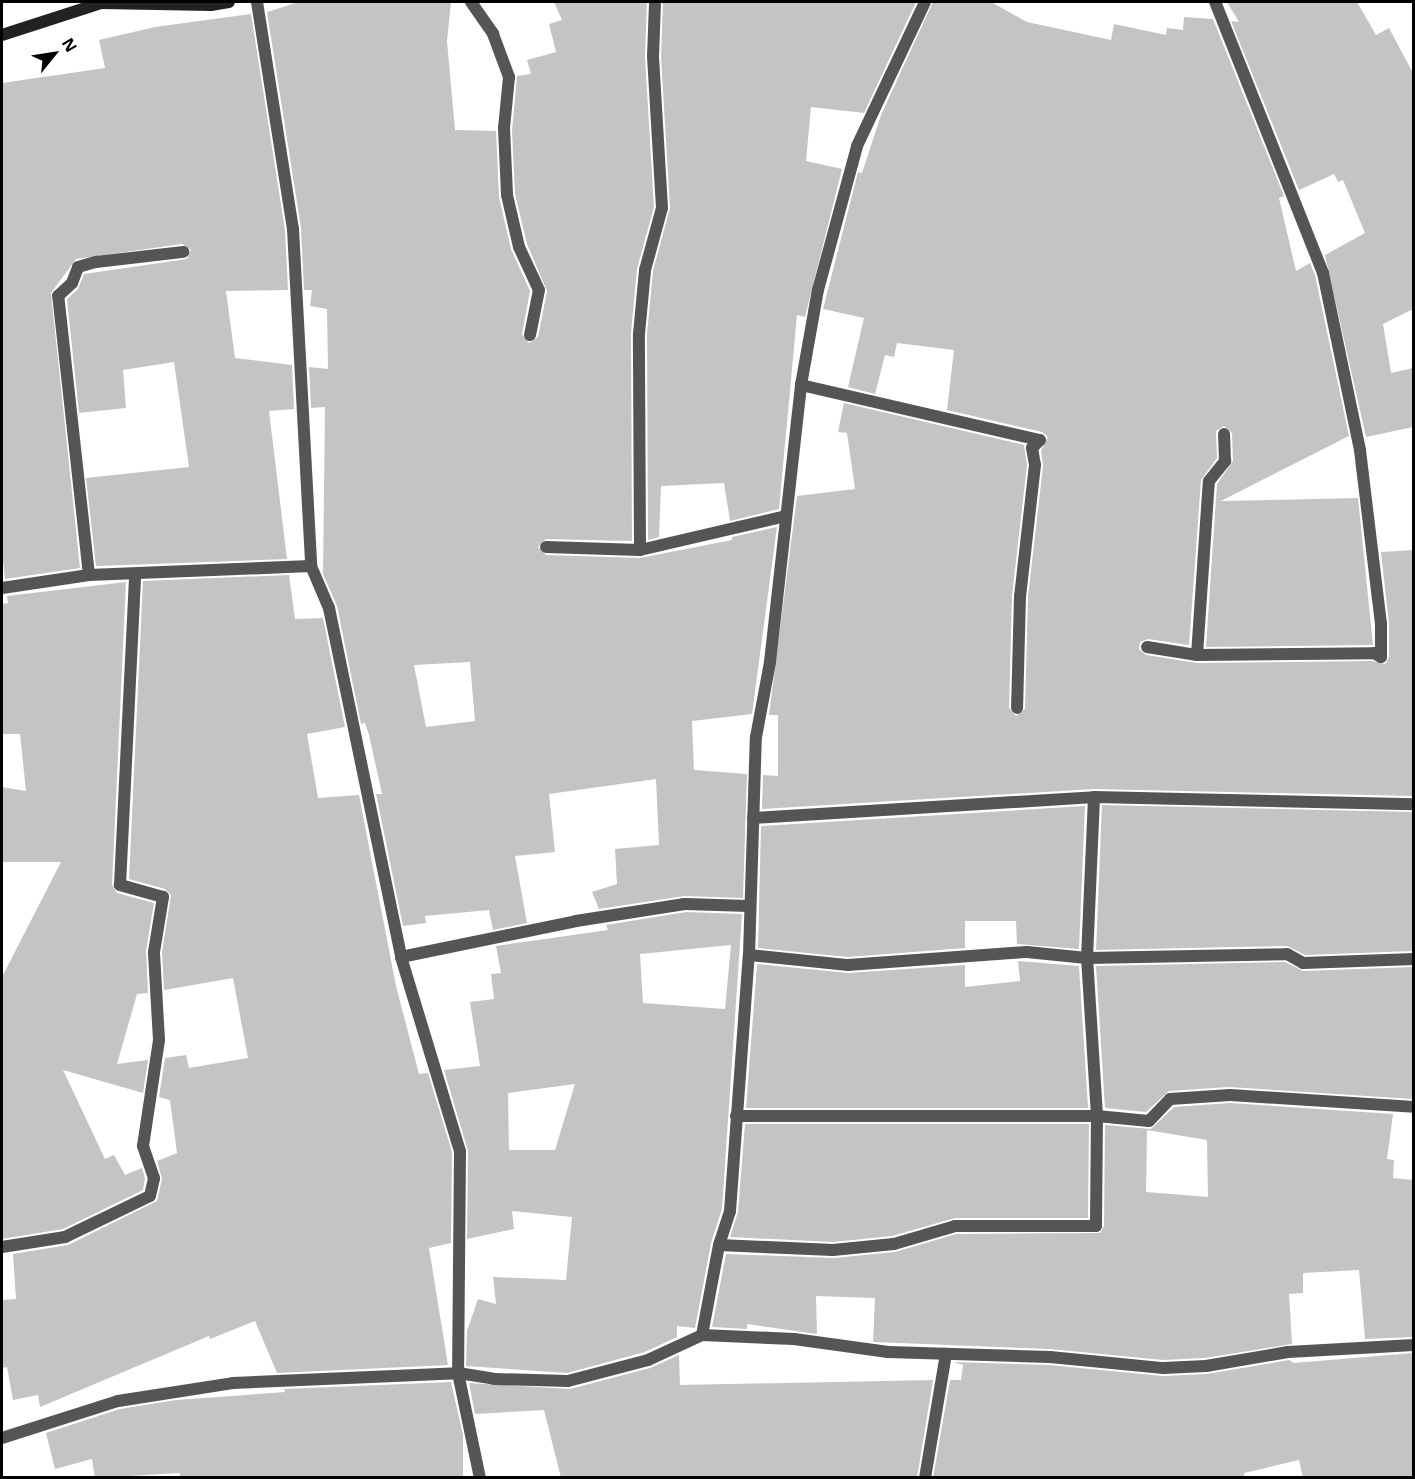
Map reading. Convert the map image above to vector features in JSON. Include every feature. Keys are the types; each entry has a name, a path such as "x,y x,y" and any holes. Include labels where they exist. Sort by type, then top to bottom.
{"street":[{"path":"2,35 101,3 212,5 229,2"},
{"path":"257,2 293,229 311,566 329,608 401,957 460,1151 459,1373 480,1478"},
{"path":"471,2 493,34 509,77 504,128 507,195 519,247 539,290 530,335"},
{"path":"640,550 639,334 645,270 662,208 653,57 655,2"},
{"path":"702,1335 719,1245 730,1211 749,955 756,737 770,662 801,385 818,290 857,146 925,2"},
{"path":"1147,647 1197,655 1366,652 1381,657 1381,624 1360,450 1323,273 1215,2"},
{"path":"89,575 58,296 72,283 78,267 96,262 183,252"},
{"path":"801,385 1040,440 1032,448 1035,465 1020,596 1017,708"},
{"path":"1197,655 1209,481 1226,461 1224,434"},
{"path":"546,547 640,550 786,516"},
{"path":"2,588 89,575 135,575 311,566"},
{"path":"2,1247 65,1237 150,1196 154,1178 143,1146 159,1040 154,952 163,897 120,885 135,575"},
{"path":"753,818 1094,797 1413,804"},
{"path":"719,1245 833,1250 894,1244 955,1226 1096,1226 1097,1116 1088,958 1094,797"},
{"path":"401,957 576,921 685,904 749,906"},
{"path":"749,955 848,965 1028,952 1088,958 1287,954 1303,963 1413,959"},
{"path":"736,1116 1097,1116 1149,1121 1170,1099 1230,1095 1413,1107"},
{"path":"2,1438 118,1401 233,1383 459,1373 494,1379 568,1381 648,1360 702,1335 794,1339 888,1352 1050,1358 1163,1368 1206,1366 1288,1352 1413,1345"},
{"path":"926,1478 946,1354"}],"building":[{"path":"299,2 451,2 447,41 455,130 496,131 499,197 511,249 530,291 522,334 529,343 538,337 547,291 527,244 515,194 512,131 517,76 531,74 527,60 556,52 549,24 562,20 554,2 647,2 645,57 654,207 637,269 631,333 632,541 546,539 538,547 546,555 640,558 732,540 732,537 777,527 752,714 692,721 694,770 747,774 743,898 684,896 599,909 592,892 617,884 615,849 659,845 656,779 549,794 555,852 515,856 527,923 493,930 489,910 425,916 426,923 403,926 376,794 382,794 369,735 365,723 361,724 337,606 323,574 325,407 311,408 309,367 328,369 327,309 310,306 312,290 304,290 301,228 267,12","holes":["470,662 475,721 426,727 414,665"]},
{"path":"663,2 916,2 864,113 811,107 806,161 842,169 805,317 797,315 779,509 730,521 724,483 661,486 659,537 648,540 647,334 653,271 670,208 661,57"},
{"path":"933,2 991,2 1027,22 1111,40 1114,24 1166,35 1167,28 1183,30 1184,17 1213,19 1284,196 1279,198 1296,271 1310,263 1315,275 1349,436 1221,501 1358,498 1373,645 1206,647 1217,484 1233,461 1232,433 1224,426 1216,431 1217,458 1201,480 1189,645 1148,639 1140,642 1139,649 1146,655 1197,663 1372,661 1385,664 1389,657 1389,624 1381,552 1413,550 1413,796 1094,789 762,809 763,775 778,776 778,715 769,715 797,496 855,489 847,433 838,432 844,403 1024,445 1027,465 1012,596 1009,708 1016,716 1025,709 1028,597 1043,466 1041,451 1048,437 1042,432 947,410 954,350 897,343 894,357 885,355 875,394 848,387 864,318 823,309 858,172 862,173 881,115"},
{"path":"1227,2 1357,2 1376,35 1389,28 1413,73 1413,309 1383,324 1391,373 1413,368 1413,427 1366,437 1325,255 1365,233 1343,180 1338,182 1334,174 1299,190 1231,21 1239,22"},
{"path":"251,14 285,230 288,290 226,291 235,358 292,365 294,409 269,411 287,559 96,566 86,478 189,467 174,362 123,370 126,408 79,413 67,299 78,289 84,274 187,259 191,250 182,244 76,259 51,293 80,568 5,579 2,551 2,83 105,68 99,40 155,27"},
{"path":"289,575 295,619 323,618 345,727 307,734 318,798 359,795 396,986 419,1074 428,1073 452,1152 451,1243 429,1248 448,1365 277,1373 255,1321 210,1339 209,1336 40,1407 38,1395 13,1400 7,1367 2,1368 2,1300 16,1299 13,1254 68,1245 157,1201 162,1179 157,1161 177,1153 170,1100 159,1097 165,1058 186,1055 189,1068 248,1058 233,978 164,990 162,952 171,895 165,889 129,879 143,581"},
{"path":"126,582 112,885 117,893 154,903 146,951 148,993 137,994 117,1064 148,1060 143,1093 63,1070 105,1159 114,1155 125,1175 142,1168 145,1178 143,1190 63,1229 2,1239 2,977 61,862 2,862 2,787 26,791 20,734 2,734 2,604 8,603 7,596"},
{"path":"1102,805 1413,812 1413,951 1305,955 1287,946 1096,950"},
{"path":"1085,806 1079,949 1017,944 1016,921 965,921 965,948 848,957 758,948 761,826"},
{"path":"686,912 742,914 722,1209 711,1243 695,1328 677,1326 677,1337 645,1352 567,1373 466,1366 467,1331 478,1299 496,1304 493,1277 566,1280 572,1217 512,1211 514,1229 467,1239 468,1151 444,1070 480,1066 470,1002 494,999 491,974 501,973 496,946 608,930 606,925","holes":["731,945 725,1009 643,1003 640,954","575,1084 555,1150 509,1150 508,1093"]},
{"path":"1018,961 1079,966 1088,1108 746,1108 757,964 848,973 965,965 965,987 1020,981"},
{"path":"1285,962 1303,971 1413,967 1413,1099 1229,1087 1169,1091 1146,1112 1105,1108 1096,966"},
{"path":"1230,1103 1393,1114 1387,1159 1394,1160 1393,1178 1413,1180 1413,1337 1365,1339 1359,1270 1303,1273 1303,1293 1289,1294 1292,1344 1205,1358 1163,1360 1050,1349 873,1342 875,1298 816,1296 817,1334 747,1324 747,1329 712,1327 726,1254 834,1258 895,1252 956,1234 1100,1233 1104,1226 1105,1125 1151,1129 1174,1107","holes":["1147,1130 1207,1140 1208,1197 1146,1192"]},
{"path":"745,1124 1089,1124 1088,1218 955,1218 892,1236 833,1242 730,1237 738,1212"},
{"path":"1413,1353 1413,1478 1303,1478 1299,1460 1244,1473 1244,1478 933,1478 950,1380 961,1380 963,1365 953,1362 1049,1365 1163,1376 1207,1374 1289,1360 1294,1363"},
{"path":"679,1355 680,1385 933,1380 917,1478 561,1478 544,1410 475,1414 469,1383 570,1389 650,1368"},
{"path":"451,1382 463,1435 463,1478 180,1478 180,1473 95,1478 92,1459 55,1469 46,1433 120,1409 176,1400 285,1392 284,1389"}]}
